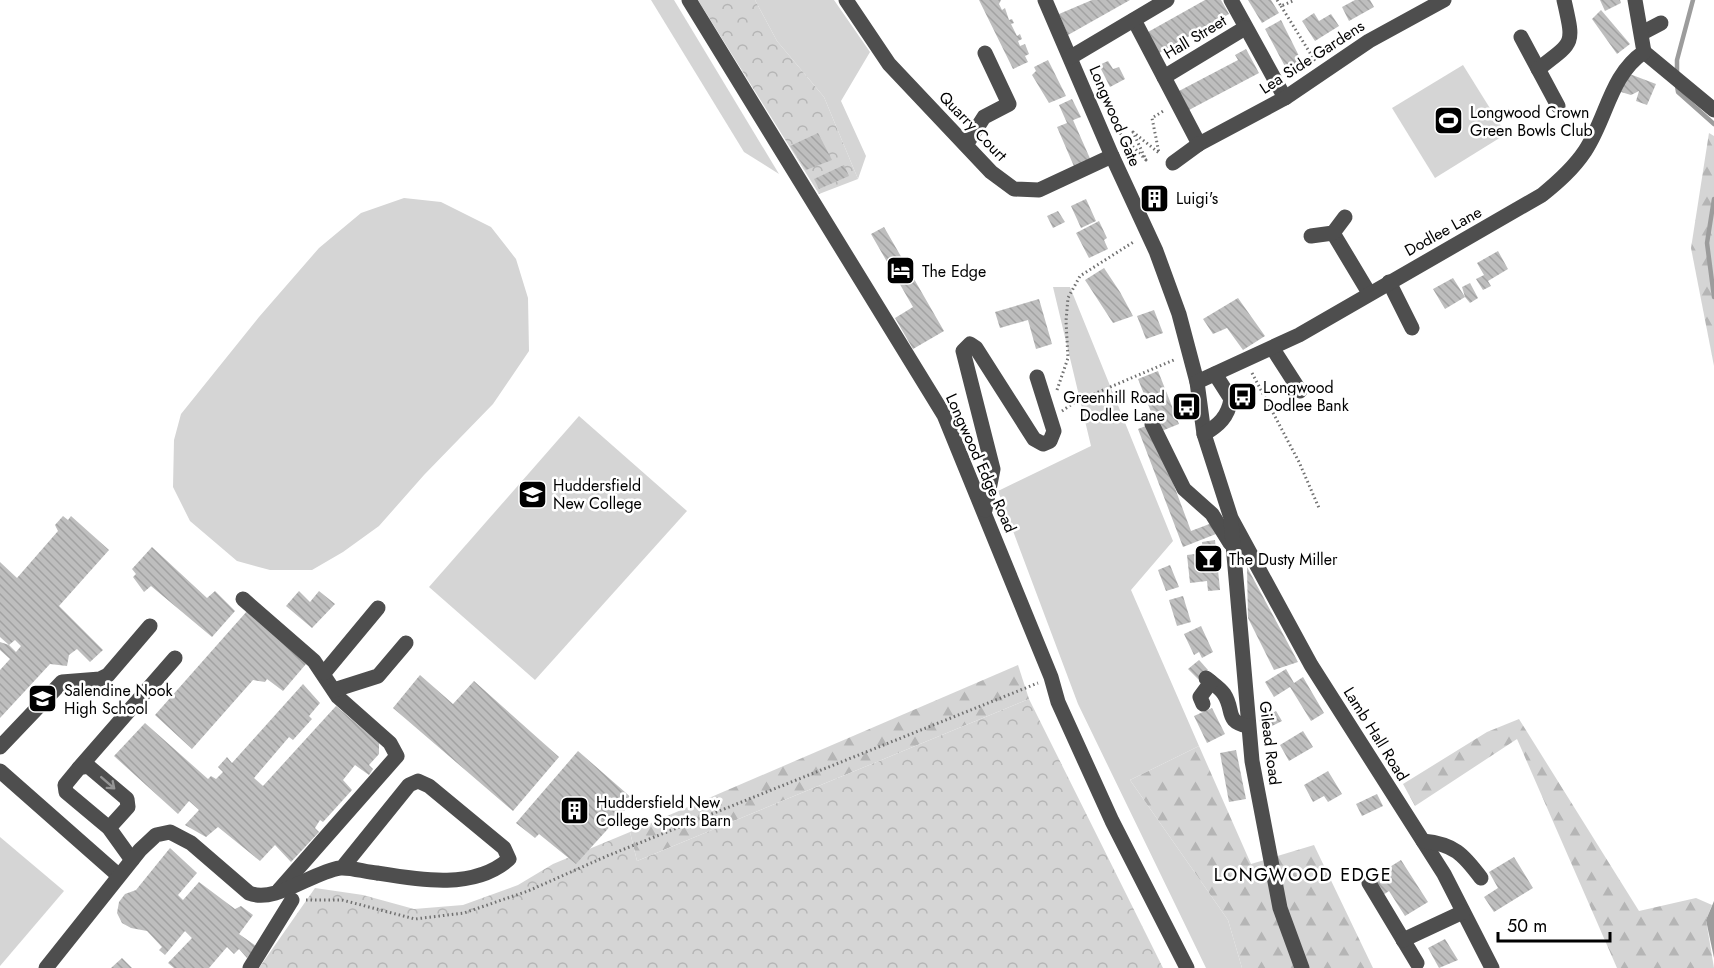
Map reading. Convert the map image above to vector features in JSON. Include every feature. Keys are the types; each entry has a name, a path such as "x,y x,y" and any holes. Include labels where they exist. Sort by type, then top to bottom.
{"street":[{"name":"Longwood Edge Road","path":"689,0 944,415 985,510 1051,677 1058,702 1112,821 1187,968"},
{"name":"Quarry Court","path":"846,0 889,64 991,171 1014,189 1039,190 1112,156"},
{"name":"Longwood Gate","path":"1045,0 1145,227 1179,314 1197,382 1204,434 1230,518"},
{"path":"1071,57 1167,0"},
{"path":"1231,0 1285,98"},
{"name":"Lea Side Gardens","path":"1173,163 1199,144 1285,98 1369,41 1444,0"},
{"path":"1538,69 1568,47 1572,34 1564,0"},
{"path":"1635,0 1642,33 1638,56 1666,68 1714,110"},
{"path":"1134,20 1199,144"},
{"path":"1642,33 1661,23"},
{"name":"Hall Street","path":"1164,77 1245,28"},
{"path":"1521,37 1558,106"},
{"path":"966,145 984,117 1009,104 985,54"},
{"name":"Dodlee Lane","path":"1197,382 1273,349 1542,195 1567,174 1586,150 1617,80 1638,56"},
{"path":"1311,236 1333,233 1345,217"},
{"path":"1333,233 1369,293"},
{"path":"1389,282 1412,328"},
{"path":"985,510 993,469 963,351 970,344 976,348 1034,439 1043,444 1050,441 1054,431 1037,377"},
{"path":"1273,349 1300,392"},
{"path":"1204,434 1216,426 1229,410 1231,399 1215,374"},
{"path":"1152,424 1184,489 1212,513 1231,545"},
{"name":"Gilead Road","path":"1230,518 1252,761 1280,908 1302,968"},
{"name":"Lamb Hall Road","path":"1230,518 1311,665 1423,841 1492,968"},
{"path":"243,599 314,661 338,697 390,743 397,756 275,894"},
{"path":"324,673 378,608"},
{"path":"0,747 62,682 100,679 108,675 150,626"},
{"path":"334,690 378,676 406,643"},
{"path":"132,860 109,828 66,792 65,785 175,658"},
{"path":"1203,704 1200,697 1208,680 1223,692 1232,718 1237,723 1248,726"},
{"path":"79,768 88,766 127,799 128,807 109,828"},
{"path":"0,771 118,875"},
{"path":"46,968 118,875 156,835 170,832 191,843 249,893 256,896 275,894 315,875 342,868 413,879 452,880 486,875 508,859 504,848 429,786 418,781 408,786 342,868"},
{"path":"1423,841 1438,843 1463,854 1481,878"},
{"path":"1369,883 1417,963"},
{"path":"250,968 292,900"},
{"path":"1403,940 1463,912"}],"path":[{"path":"1277,0 1322,72"},
{"path":"1281,6 1294,0"},
{"path":"1102,132 1119,130 1146,160 1133,132 1159,153 1152,118 1177,103"},
{"path":"1043,401 1058,389 1068,358 1066,321 1068,298 1080,276 1136,240 1145,227"},
{"path":"1049,416 1189,354"},
{"path":"1246,361 1279,429 1299,462 1319,508"},
{"path":"292,900 342,900 416,919 464,913 528,891 607,856 1051,677"}],"green space":[{"path":"651,0 674,0 779,174 744,152"},
{"path":"698,0 755,0 777,41 824,97 858,179 819,194"},
{"path":"755,0 834,0 870,52 841,101 866,156 858,179 824,97 777,41"},
{"name":"Longwood Crown Green Bowls Club","path":"1463,65 1506,134 1435,178 1392,108"},
{"path":"1709,133 1714,136 1714,366 1691,248"},
{"path":"404,198 441,202 491,227 516,259 528,298 529,351 493,404 424,475 379,526 343,552 312,570 270,570 237,561 190,521 173,487 174,440 181,414 259,317 319,248 361,213"},
{"path":"1053,287 1070,287 1173,541 1131,590 1199,746 1130,780 1228,920 1242,968 1206,968 1078,704 998,491 1091,446"},
{"path":"579,416 687,511 535,680 429,587"},
{"path":"1018,665 1029,699 637,861 630,832"},
{"path":"1029,699 1163,968 259,968 315,888 363,895 414,909 463,905 518,885 553,864 630,832 637,861"},
{"path":"1519,719 1639,911 1696,898 1712,905 1706,920 1714,968 1617,968 1517,739 1415,806 1403,784 1487,732"},
{"path":"1199,746 1251,864 1314,845 1373,968 1242,968 1228,920 1130,780"},
{"path":"0,837 64,891 0,966"}],"shaded area":[{"path":"1714,901 1714,958 1706,920"}],"building":[{"path":"979,0 1001,0 999,4 1002,10 1005,8 1009,20 1012,19 1014,23 1011,24 1017,36 1020,34 1022,39 1018,41 1020,46 1025,44 1029,54 1025,56 1028,62 1013,69"},
{"path":"1092,0 1130,0 1068,35 1059,14"},
{"path":"1205,0 1221,0 1229,14 1159,53 1148,32"},
{"path":"1248,0 1271,0 1279,13 1262,23"},
{"path":"1355,0 1370,0 1374,7 1349,21 1342,7"},
{"path":"1600,0 1620,0 1621,3 1605,11"},
{"path":"1601,10 1630,44 1617,54 1592,19"},
{"path":"1314,13 1319,21 1331,14 1339,26 1315,41 1302,21"},
{"path":"1281,20 1303,64 1288,72 1265,29"},
{"path":"1246,49 1259,73 1189,110 1179,91 1238,60 1235,55"},
{"path":"1048,60 1066,96 1049,103 1032,75 1036,71 1034,67"},
{"path":"1108,61 1113,69 1119,67 1125,79 1110,87 1099,65"},
{"path":"1627,73 1656,84 1647,105 1636,101 1639,91 1631,95 1621,92"},
{"path":"1072,99 1081,117 1073,120 1092,163 1076,171 1057,127 1067,123 1059,105"},
{"path":"818,133 832,160 806,170 790,146"},
{"path":"844,165 849,176 819,189 814,179"},
{"name":"Luigi's","path":"1160,187 1167,200 1149,210 1142,196"},
{"path":"1086,199 1096,221 1081,228 1071,206"},
{"path":"1058,211 1065,222 1053,228 1047,216"},
{"path":"1099,221 1107,238 1104,240 1108,249 1089,258 1076,233"},
{"name":"The Edge","path":"884,227 944,331 913,349 895,318 913,307 871,234"},
{"path":"1498,251 1508,269 1488,281 1491,286 1483,290 1476,279 1484,275 1477,263"},
{"path":"1104,268 1133,316 1113,323 1085,280"},
{"path":"1453,278 1465,297 1445,309 1433,289"},
{"path":"1470,283 1478,298 1470,303 1462,287"},
{"path":"1238,298 1265,336 1243,350 1227,328 1213,334 1203,319"},
{"path":"1039,299 1052,344 1036,349 1028,320 1000,328 995,312"},
{"path":"1154,310 1163,333 1146,339 1137,316"},
{"path":"1158,371 1179,424 1159,432 1138,379"},
{"path":"1151,424 1191,531 1212,523 1216,534 1183,547 1138,429"},
{"path":"63,516 68,520 71,516 109,550 59,606 103,650 90,662 77,649 69,655 67,666 50,664 0,718 0,670 10,659 0,650 0,642 9,645 0,637 0,562 17,578 58,531 55,525","holes":["15,640 21,646 16,652 9,645"]},
{"path":"1215,540 1220,590 1208,591 1207,581 1190,583 1187,555 1203,553 1202,542"},
{"path":"152,547 207,598 215,591 235,611 212,637 151,586 144,592 133,577 136,574 132,569"},
{"path":"1170,565 1179,587 1166,591 1158,570"},
{"path":"1247,567 1298,662 1274,670 1248,618"},
{"path":"299,591 310,602 319,591 335,604 312,628 286,606"},
{"path":"1183,596 1191,622 1177,626 1169,600"},
{"path":"248,610 306,664 283,691 267,679 265,682 253,680 192,749 155,715"},
{"path":"1201,626 1213,652 1202,658 1199,652 1194,655 1184,634"},
{"path":"1199,660 1208,670 1198,679 1188,669"},
{"path":"1286,669 1294,683 1303,677 1324,713 1311,721 1290,687 1274,697 1265,682"},
{"path":"420,675 453,704 474,681 559,757 513,811 393,708"},
{"path":"303,684 320,703 309,716 312,719 293,740 289,737 254,778 263,786 336,706 379,743 379,754 369,765 373,769 369,775 355,765 343,780 352,790 323,822 320,820 315,828 319,832 291,862 275,845 260,861 218,827 206,837 185,825 199,810 189,801 178,814 114,756 145,723 208,779 211,776 216,779 223,772 218,767 227,757 232,763"},
{"path":"1212,708 1225,734 1207,743 1194,716"},
{"path":"1276,711 1282,721 1264,730 1259,720"},
{"path":"1303,731 1313,747 1289,761 1280,745"},
{"path":"1236,750 1246,799 1229,802 1220,753"},
{"name":"Huddersfield New College Sports Barn","path":"578,751 634,800 576,864 539,834 535,838 516,823"},
{"path":"1328,771 1342,794 1328,802 1324,796 1313,802 1304,785"},
{"path":"1377,794 1383,806 1362,816 1356,804"},
{"path":"170,848 197,873 178,895 183,900 199,882 235,909 241,906 253,915 239,934 256,946 247,958 239,949 234,954 227,947 209,968 174,968 168,963 192,938 185,931 165,955 159,950 162,947 147,931 131,928 122,923 117,913 119,902 125,894 136,890"},
{"path":"1514,857 1533,888 1494,912 1484,897 1498,888 1489,872"},
{"path":"1401,860 1428,902 1405,916 1389,891 1383,895 1372,878"},
{"path":"1445,939 1458,960 1439,968 1428,948"},
{"path":"122,958 132,968 111,968"}],"waterway":[{"path":"1677,75 1677,60 1693,0"},
{"path":"1677,86 1678,92 1714,124"},
{"path":"1714,199 1707,243 1714,297"}],"place":[{"name":"Longwood Crown Green Bowls Club","path":"1449,121"},
{"name":"Luigi's","path":"1155,198"},
{"name":"The Edge","path":"901,271"},
{"name":"Longwood Dodlee Bank","path":"1242,396"},
{"name":"Greenhill Road Dodlee Lane","path":"1186,406"},
{"name":"Huddersfield New College","path":"532,494"},
{"name":"The Dusty Miller","path":"1208,559"},
{"name":"Salendine Nook High School","path":"43,699"},
{"name":"Huddersfield New College Sports Barn","path":"575,811"}],"district":[{"name":"LONGWOOD EDGE","path":"1303,875"}]}
